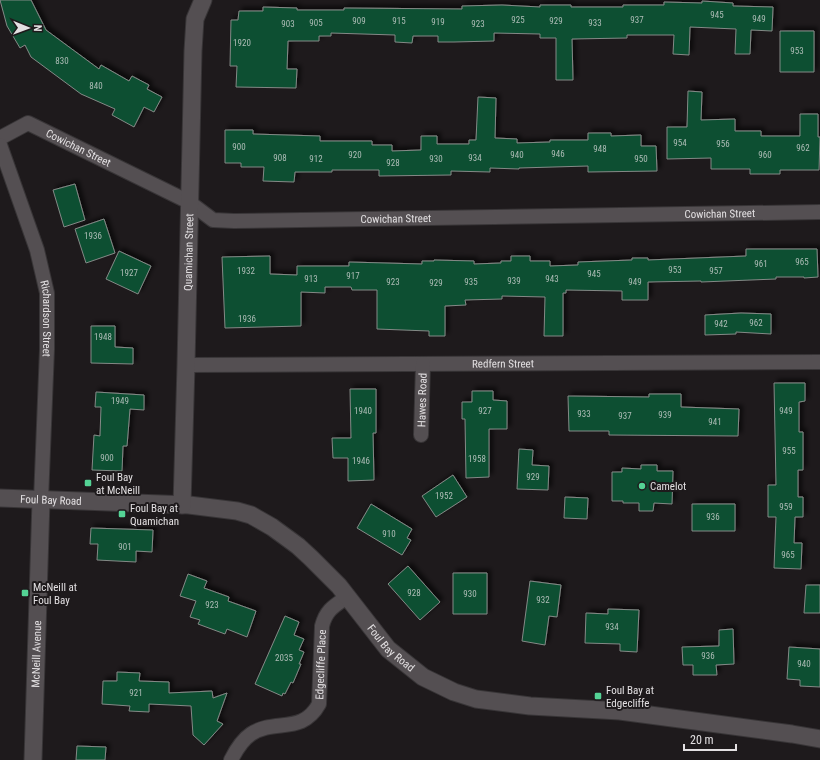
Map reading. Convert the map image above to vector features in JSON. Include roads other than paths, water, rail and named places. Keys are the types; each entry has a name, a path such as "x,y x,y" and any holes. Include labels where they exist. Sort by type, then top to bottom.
{"street":[{"name":"Quamichan Street","path":"182,505 193,52 195,19 203,0"},
{"name":"Cowichan Street","path":"0,138 28,123 189,202 213,220 234,221 820,212"},
{"name":"Richardson Street","path":"0,145 37,250 47,293 47,349 41,500"},
{"name":"Redfern Street","path":"186,365 820,362"},
{"name":"Hawes Road","path":"421,435 423,364"},
{"name":"Foul Bay Road","path":"0,498 182,505 237,511 251,515 261,520 298,546 339,586 388,649 423,677 454,692 476,699 522,705 620,711 820,739"},
{"name":"McNeill Avenue","path":"33,760 41,500"},
{"name":"Edgecliffe Place","path":"230,760 245,738 252,733 268,727 302,721 310,717 314,712 319,704 322,626 324,617 329,610 347,597"}],"place":[{"name":"Foul Bay at McNeill","path":"88,483"},
{"name":"Camelot","path":"642,486"},
{"name":"Foul Bay at Quamichan","path":"122,514"},
{"name":"McNeill at Foul Bay","path":"25,593"},
{"name":"Foul Bay at Edgecliffe","path":"598,696"}]}
